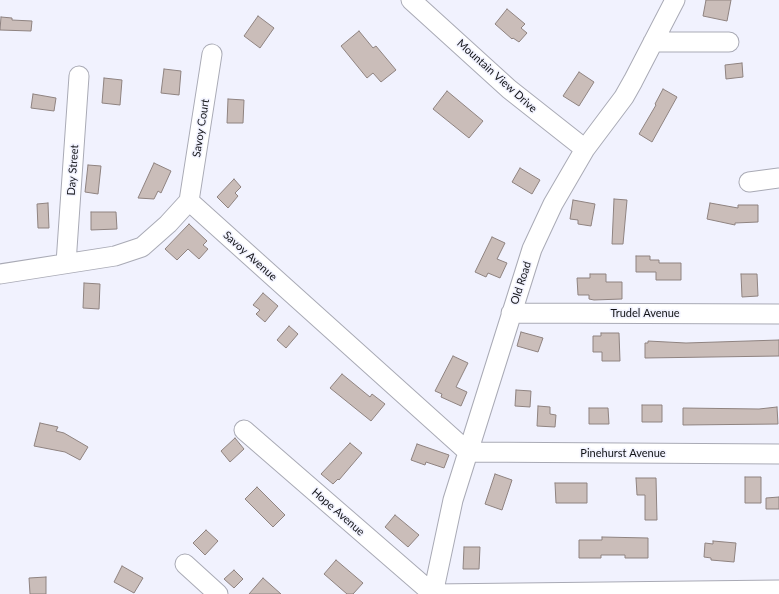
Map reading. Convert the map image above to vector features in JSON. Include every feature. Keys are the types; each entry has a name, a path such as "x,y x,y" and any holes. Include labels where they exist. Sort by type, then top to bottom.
{"street":[{"name":"Mountain View Drive","path":"411,0 509,89 585,150"},
{"name":"Old Road","path":"433,594 453,500 532,249 553,204 585,150 624,96 675,0"},
{"path":"653,42 729,42"},
{"name":"Savoy Court","path":"189,201 212,54"},
{"name":"Day Street","path":"66,264 79,76"},
{"path":"749,182 779,178"},
{"path":"0,274 115,256 142,246 168,224 189,201"},
{"name":"Savoy Avenue","path":"189,201 468,452"},
{"name":"Trudel Avenue","path":"511,313 779,314"},
{"name":"Hope Avenue","path":"244,430 433,594"},
{"name":"Pinehurst Avenue","path":"468,452 779,454"},
{"path":"185,564 218,594"},
{"path":"433,594 779,590"}],"building":[{"path":"706,0 731,0 727,21 703,16"},
{"path":"507,9 525,24 521,28 527,33 519,42 513,38 512,39 495,24"},
{"path":"258,16 274,28 260,48 244,36"},
{"path":"1,17 12,18 12,20 32,21 31,31 0,30"},
{"path":"359,31 373,48 376,46 396,70 381,82 373,73 367,78 341,46"},
{"path":"742,63 743,77 726,79 725,65"},
{"path":"164,69 181,71 179,95 161,93"},
{"path":"579,72 594,82 579,106 563,96"},
{"path":"104,78 122,80 120,105 102,103"},
{"path":"663,89 677,97 652,142 639,134 656,105 655,104"},
{"path":"447,91 483,121 469,138 433,109"},
{"path":"33,94 56,98 54,111 31,108"},
{"path":"228,99 244,100 243,123 227,123"},
{"path":"154,163 171,171 161,193 158,191 154,199 138,198"},
{"path":"88,165 101,166 98,194 85,192"},
{"path":"520,168 540,180 532,194 512,182"},
{"path":"234,179 241,187 235,193 238,196 228,208 217,197"},
{"path":"614,199 627,200 623,244 612,244"},
{"path":"573,200 595,204 591,226 578,224 578,220 570,219"},
{"path":"48,203 49,228 38,228 37,204"},
{"path":"710,203 738,208 738,205 758,205 758,222 735,223 735,225 707,219"},
{"path":"91,212 116,212 117,229 91,230"},
{"path":"189,224 207,241 203,245 208,249 199,259 188,249 177,260 165,249"},
{"path":"492,237 505,243 497,259 507,263 500,278 488,273 486,277 475,272"},
{"path":"636,256 650,256 650,260 659,260 659,263 681,263 681,280 656,280 656,272 636,272"},
{"path":"590,274 606,274 606,282 622,282 622,299 594,300 589,299 589,295 578,295 577,278 590,278"},
{"path":"741,274 757,274 758,296 742,297"},
{"path":"84,283 100,284 99,309 83,308"},
{"path":"263,293 278,306 265,322 256,314 260,310 253,305"},
{"path":"289,326 298,334 286,348 277,340"},
{"path":"521,332 543,338 538,352 517,346"},
{"path":"601,333 619,333 620,361 602,361 602,352 593,352 593,336 601,336"},
{"path":"779,340 779,356 645,358 645,343 648,343 648,341 686,343"},
{"path":"453,356 468,363 456,387 467,392 461,406 441,397 442,394 435,391"},
{"path":"342,374 370,397 372,394 385,404 371,421 330,388"},
{"path":"516,390 531,391 530,407 515,406"},
{"path":"642,405 662,405 662,422 642,422"},
{"path":"538,406 550,407 550,414 556,415 555,427 537,426"},
{"path":"777,407 778,424 683,425 683,408 759,409"},
{"path":"589,408 608,408 609,424 589,424"},
{"path":"40,423 58,427 56,431 64,433 88,447 80,460 65,452 34,446"},
{"path":"235,438 244,449 230,462 221,451"},
{"path":"350,443 362,453 339,480 338,479 333,484 321,474"},
{"path":"417,444 449,455 444,468 426,462 425,465 411,460"},
{"path":"495,474 512,480 502,510 485,504"},
{"path":"745,477 761,477 761,503 745,503"},
{"path":"636,478 656,478 657,520 645,520 645,495 637,495"},
{"path":"555,483 587,483 587,503 556,503"},
{"path":"257,487 285,515 273,527 245,499"},
{"path":"779,497 779,509 766,509 766,498"},
{"path":"395,515 419,535 408,547 385,527"},
{"path":"206,530 218,541 205,555 193,543"},
{"path":"602,537 648,538 648,558 625,558 625,555 601,555 601,558 579,558 579,540 602,540"},
{"path":"713,541 736,543 734,562 711,560 711,558 704,557 705,543 713,544"},
{"path":"464,547 480,547 479,569 463,569"},
{"path":"336,560 363,583 353,594 347,594 324,574"},
{"path":"122,566 143,578 134,593 114,582"},
{"path":"234,570 243,579 234,588 224,579"},
{"path":"46,577 46,594 30,594 29,578"},
{"path":"263,578 281,594 249,594"}]}
